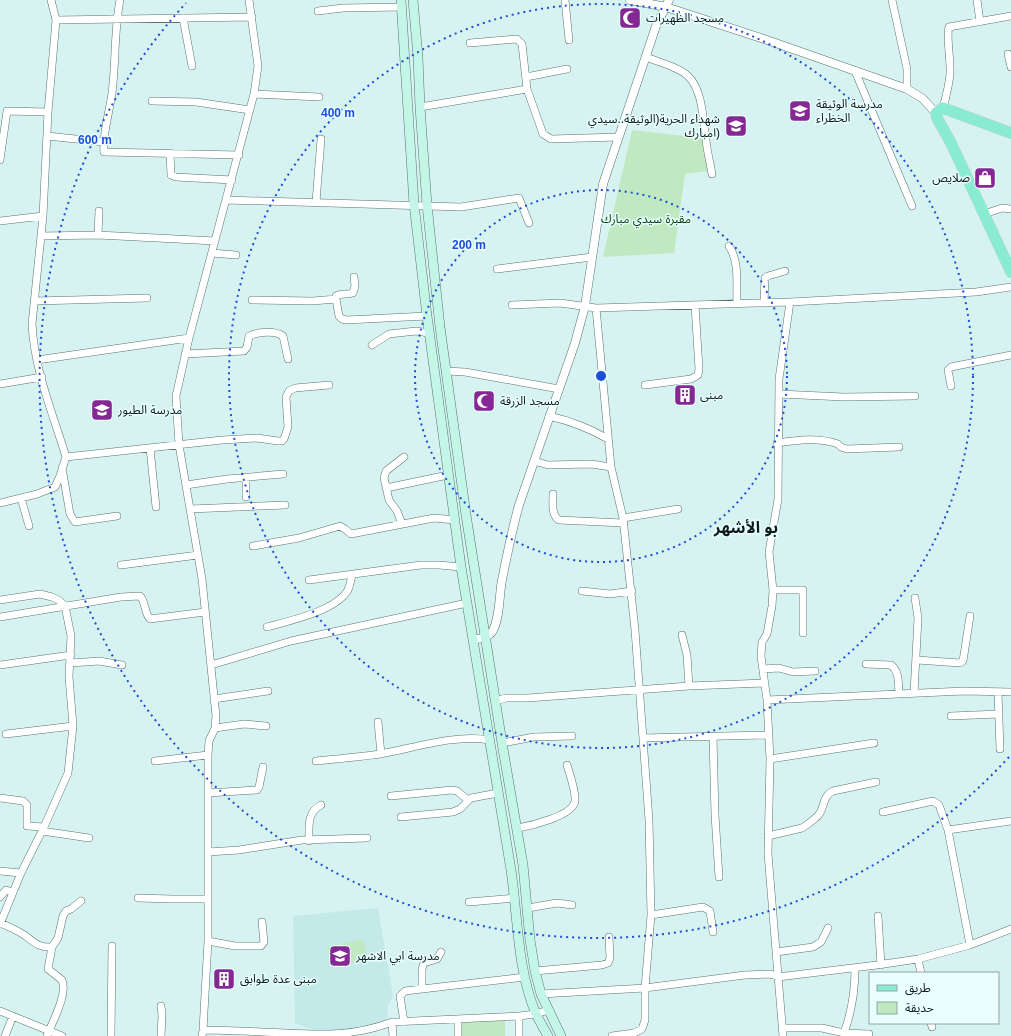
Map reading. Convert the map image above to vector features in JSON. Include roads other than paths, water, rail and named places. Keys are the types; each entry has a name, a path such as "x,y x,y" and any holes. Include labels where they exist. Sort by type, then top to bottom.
{"main road":[{"path":"413,0 427,205 438,314 466,515 495,701 518,828 528,908 530,940 535,971 541,994 561,1036"},
{"path":"401,3 414,204 427,316 461,567 515,898 518,938 525,977 536,1014 548,1036"},
{"path":"1011,133 939,110 937,118 951,143 1011,272"}],"street":[{"path":"0,503 37,494 54,487 60,476 66,457 37,360 33,334 34,301 43,216 48,112 56,20 51,0"},
{"path":"120,0 116,19 112,92 104,142 105,152 239,154"},
{"path":"250,0 258,66 254,94 189,338 176,396 179,445 198,555 216,716 215,728 209,741 208,755 208,940 202,1033 334,1036 357,1034 380,1028 392,1022 519,1016 536,1014 548,1010"},
{"path":"565,0 569,40"},
{"path":"630,0 667,4 764,38 907,89 939,110 950,74 949,28 1011,16"},
{"path":"892,0 907,69 907,89"},
{"path":"977,0 980,22"},
{"path":"318,11 401,3"},
{"path":"473,640 485,638 491,633 496,624 502,581 512,530 549,416 575,343 585,306 603,184 656,26 667,4"},
{"path":"56,20 252,17"},
{"path":"183,18 192,66"},
{"path":"470,43 517,39 520,41 522,44 527,89 543,134 551,139 619,138"},
{"path":"1008,54 1011,67"},
{"path":"646,57 681,70 689,76 698,92 702,106 712,174"},
{"path":"526,77 567,69"},
{"path":"855,71 912,206"},
{"path":"420,107 527,89"},
{"path":"254,94 319,98"},
{"path":"152,101 196,102 250,110"},
{"path":"0,160 4,111 48,112"},
{"path":"47,136 104,142"},
{"path":"316,202 321,139"},
{"path":"170,153 171,175 176,177 232,180"},
{"path":"226,200 414,204 461,207 519,198 529,223"},
{"path":"984,214 1002,208 1011,209"},
{"path":"98,235 100,211"},
{"path":"0,221 43,216"},
{"path":"41,236 98,235 215,240"},
{"path":"729,246 736,260 737,304"},
{"path":"212,253 236,254"},
{"path":"497,269 592,257"},
{"path":"764,303 765,278 785,271"},
{"path":"354,277 356,286 353,293 338,294 336,296 339,316 342,319 362,320 427,316"},
{"path":"512,305 560,303 596,308 764,303 976,292 1011,286"},
{"path":"34,301 148,298"},
{"path":"252,300 313,301 336,299"},
{"path":"783,1036 768,854 770,759 767,700 764,669 761,656 762,642 767,634 770,619 773,590 769,552 778,499 777,443 779,379 790,302"},
{"path":"645,385 691,379 698,375 699,369 695,305"},
{"path":"596,308 611,467 623,520 632,591 649,820 651,915 645,988 644,1028 638,1032 612,1036"},
{"path":"372,346 389,334 416,331 430,332"},
{"path":"185,354 244,351 247,347 249,336 253,334 274,332 283,336 288,359"},
{"path":"37,360 189,338"},
{"path":"951,386 948,370 951,367 1011,355"},
{"path":"446,371 465,372 559,389"},
{"path":"0,384 42,377"},
{"path":"66,457 222,440 257,438 278,442 282,441 288,427 286,397 289,391 295,388 329,385"},
{"path":"779,394 844,397 915,396"},
{"path":"549,416 585,426 608,439"},
{"path":"777,443 804,439 822,440 838,444 841,447 848,449 899,447"},
{"path":"150,448 156,507"},
{"path":"402,524 397,511 389,500 384,478 386,471 404,457"},
{"path":"534,461 548,465 591,464 611,467"},
{"path":"62,468 70,514 75,522 117,516"},
{"path":"186,485 283,474"},
{"path":"386,488 448,475"},
{"path":"246,477 246,497"},
{"path":"553,494 553,511 556,518 559,520 623,520 678,509"},
{"path":"21,498 29,526"},
{"path":"190,509 285,505"},
{"path":"254,546 299,538 340,526 345,528 350,534 434,518 455,520"},
{"path":"121,565 198,555"},
{"path":"309,580 421,565 461,567"},
{"path":"267,627 308,616 333,603 347,592 352,575"},
{"path":"773,590 804,590 803,634"},
{"path":"582,591 603,594 632,591"},
{"path":"0,600 40,594 60,601 65,606 71,636 69,677 73,726 68,773 0,923 19,932 38,946 45,948 52,947"},
{"path":"0,617 121,597 140,596 150,619 205,612"},
{"path":"914,693 917,660 918,618 915,598"},
{"path":"211,665 291,641 467,603"},
{"path":"917,660 960,663 963,660 970,616"},
{"path":"682,635 687,654 689,686"},
{"path":"0,665 71,659 122,665"},
{"path":"866,664 892,665 897,672 899,694"},
{"path":"764,669 779,668 793,672 815,671"},
{"path":"495,701 506,698 528,698 689,686 765,683"},
{"path":"214,699 268,691"},
{"path":"767,700 964,691 1011,692"},
{"path":"998,692 1000,749"},
{"path":"951,716 999,714"},
{"path":"378,722 381,754"},
{"path":"215,728 244,724 266,726"},
{"path":"6,734 73,726"},
{"path":"643,738 768,735"},
{"path":"502,743 534,737 572,736"},
{"path":"713,737 715,815 719,877"},
{"path":"316,761 381,754 416,746 461,739 477,738 489,740"},
{"path":"770,759 874,743"},
{"path":"155,761 208,755"},
{"path":"518,828 548,821 572,807 575,800 567,765"},
{"path":"208,793 257,790 260,787 263,767"},
{"path":"768,836 802,828 807,825 819,814 829,793 876,782"},
{"path":"391,796 452,790 457,791 468,800"},
{"path":"400,817 453,812 460,810 468,800 475,797 498,793"},
{"path":"0,798 24,800 26,805 27,826 89,838"},
{"path":"883,812 933,801 939,806 948,830 970,945"},
{"path":"309,840 310,816 314,810 321,805"},
{"path":"948,830 1011,822"},
{"path":"208,852 239,850 294,841 367,838"},
{"path":"0,871 21,874"},
{"path":"0,896 6,890 13,892"},
{"path":"138,898 208,899"},
{"path":"469,902 515,898"},
{"path":"48,1033 54,1023 64,990 62,980 48,969 52,947 58,938 63,916 81,901"},
{"path":"528,908 557,904 572,905"},
{"path":"651,915 703,907 710,911 713,932"},
{"path":"878,916 881,965"},
{"path":"208,940 235,946 261,946 264,942 262,922"},
{"path":"776,952 813,947 821,942 828,928"},
{"path":"541,994 645,988 753,975 768,974 778,977 881,965 918,959 970,945 1011,929"},
{"path":"535,971 602,965 608,963 610,958 609,937"},
{"path":"111,1036 112,946"},
{"path":"422,988 422,969 424,964 437,959 441,952"},
{"path":"918,959 921,972"},
{"path":"841,1034 853,999 855,987 855,968"},
{"path":"404,1022 400,996 405,991 525,977"},
{"path":"160,1036 162,1015 161,1006"},
{"path":"0,1011 48,1033 62,1036"},
{"path":"5,1036 13,1016"},
{"path":"519,1016 519,1036"},
{"path":"458,1019 458,1036"},
{"path":"392,1022 393,1036"},
{"path":"783,1028 822,1028 841,1034 869,1034"}],"place":[{"name":"مسجد الظهيرات","path":"630,18"},
{"name":"مدرسة الوثيقة الخظراء","path":"800,111"},
{"name":"شهداء الحرية(الوثيقة..سيدي امبارك)","path":"736,126"},
{"name":"صلايص","path":"985,178"},
{"name":"مبنى","path":"685,395"},
{"name":"مسجد الزرقة","path":"484,401"},
{"name":"مدرسة الطيور","path":"102,410"},
{"name":"مدرسة ابي الاشهر","path":"340,956"},
{"name":"مبنى عدة طوابق","path":"224,979"}],"district":[{"name":"بو الأشهر","path":"746,527"}],"park label":[{"name":"مقبرة سيدي مبارك","path":"646,219"}]}
